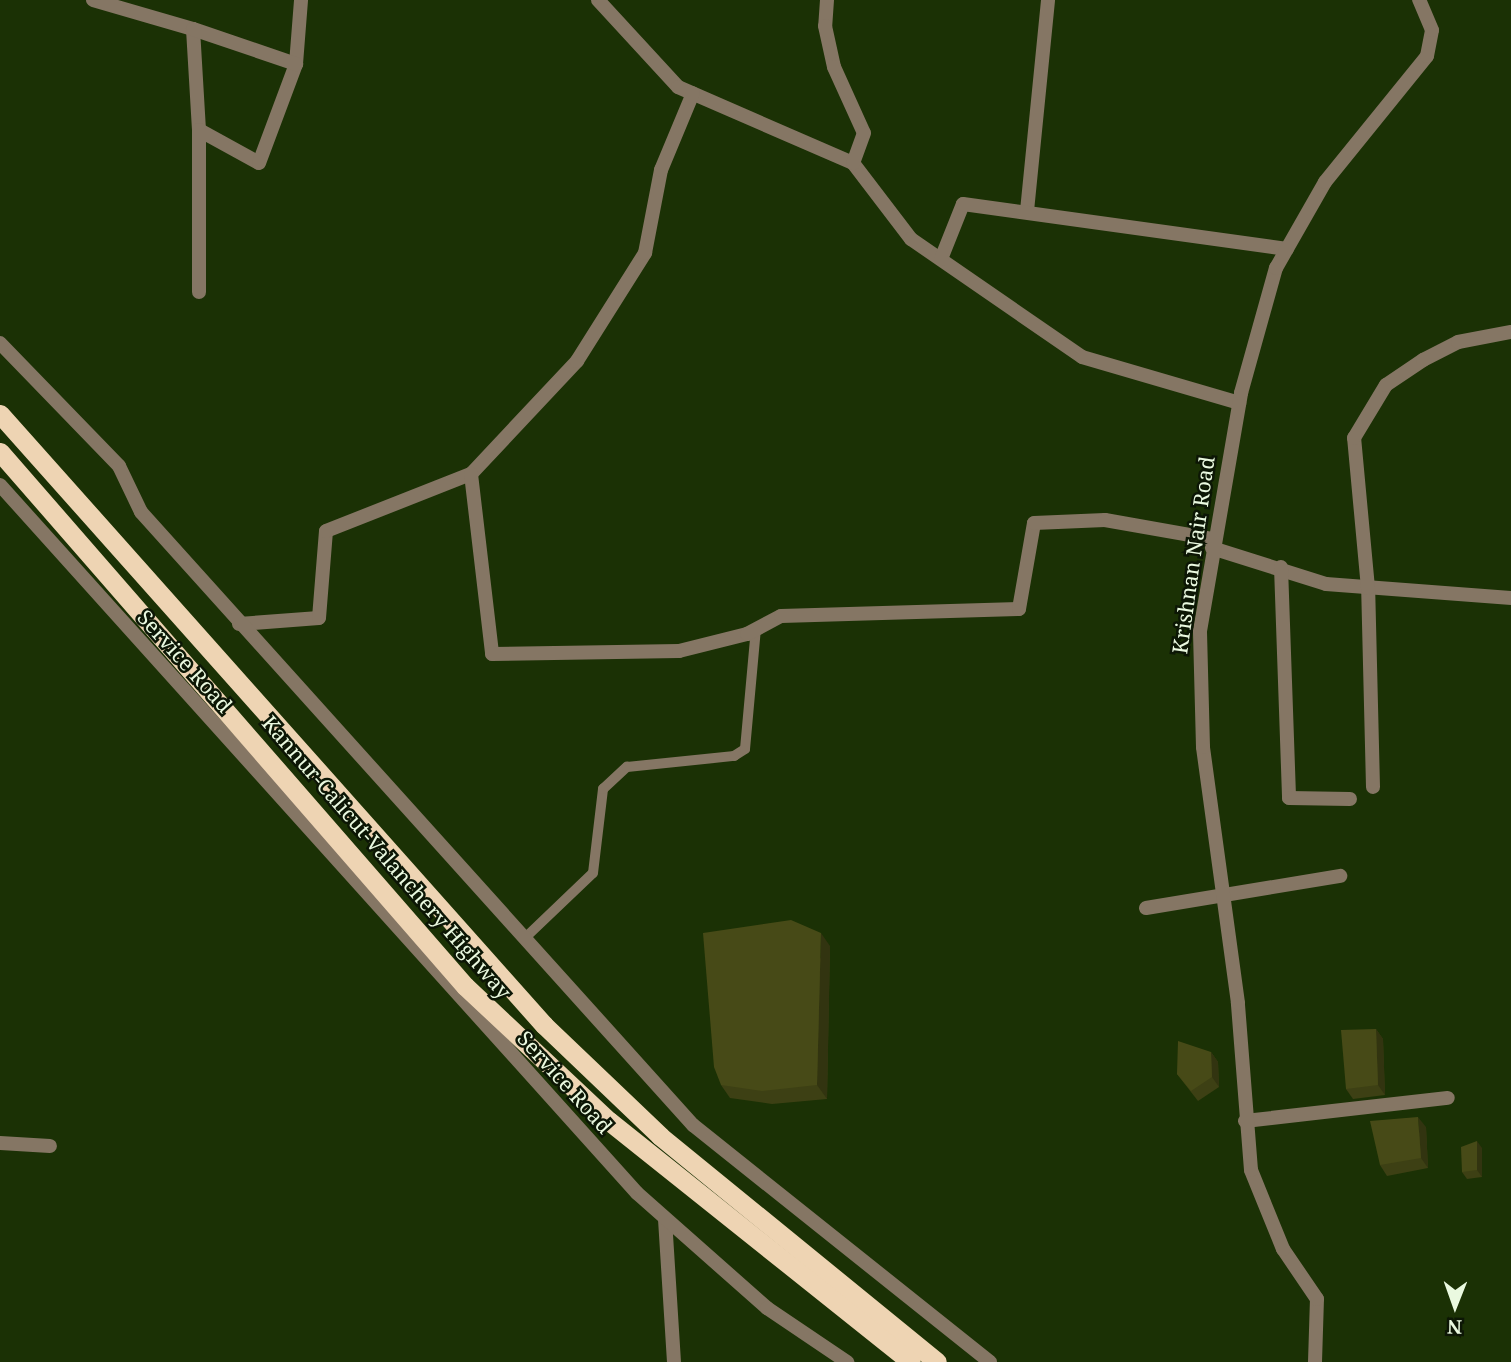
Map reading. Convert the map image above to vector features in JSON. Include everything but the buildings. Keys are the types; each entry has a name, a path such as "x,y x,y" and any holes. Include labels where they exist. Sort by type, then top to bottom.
{"highway":[{"path":"0,414 544,1025 660,1136 937,1362"},
{"name":"Kannur-Calicut-Valanchery Highway","path":"0,453 136,605 465,986 609,1121 911,1362"}],"street":[{"path":"93,0 193,29 296,64"},
{"path":"199,130 259,163 296,64 301,0"},
{"path":"598,0 669,78 693,93 853,163 911,239 1082,357 1239,403"},
{"path":"827,0 825,26 834,67 864,133 853,163"},
{"path":"1027,211 1048,0"},
{"name":"Krishnan Nair Road","path":"1315,1362 1311,1328 1319,1306 1265,1210 1245,1121 1224,900 1198,682 1212,543 1239,403 1287,249 1325,182 1427,56 1432,30 1419,0"},
{"path":"193,29 199,130 199,292"},
{"path":"239,624 319,618 326,531 471,474 577,361 645,253 661,170 693,93"},
{"path":"941,260 963,204 1287,249"},
{"path":"1373,787 1368,588 1354,438 1386,385 1423,360 1458,342 1511,332"},
{"path":"0,343 119,466 141,512 239,624 527,936 693,1125 990,1362"},
{"path":"471,474 492,654 679,652 756,629 781,616 1019,609 1034,523 1105,520 1212,543 1326,584 1511,597"},
{"name":"Service Road","path":"0,485 665,1219 767,1308 847,1362"},
{"path":"1281,567 1289,799 1350,799"},
{"path":"1146,908 1224,900 1340,876"},
{"path":"1245,1121 1448,1098"},
{"path":"0,1143 50,1146"},
{"path":"665,1219 674,1362"}],"lane":[{"path":"527,936 593,873 603,789 627,767 734,756 744,749 756,629"}]}
